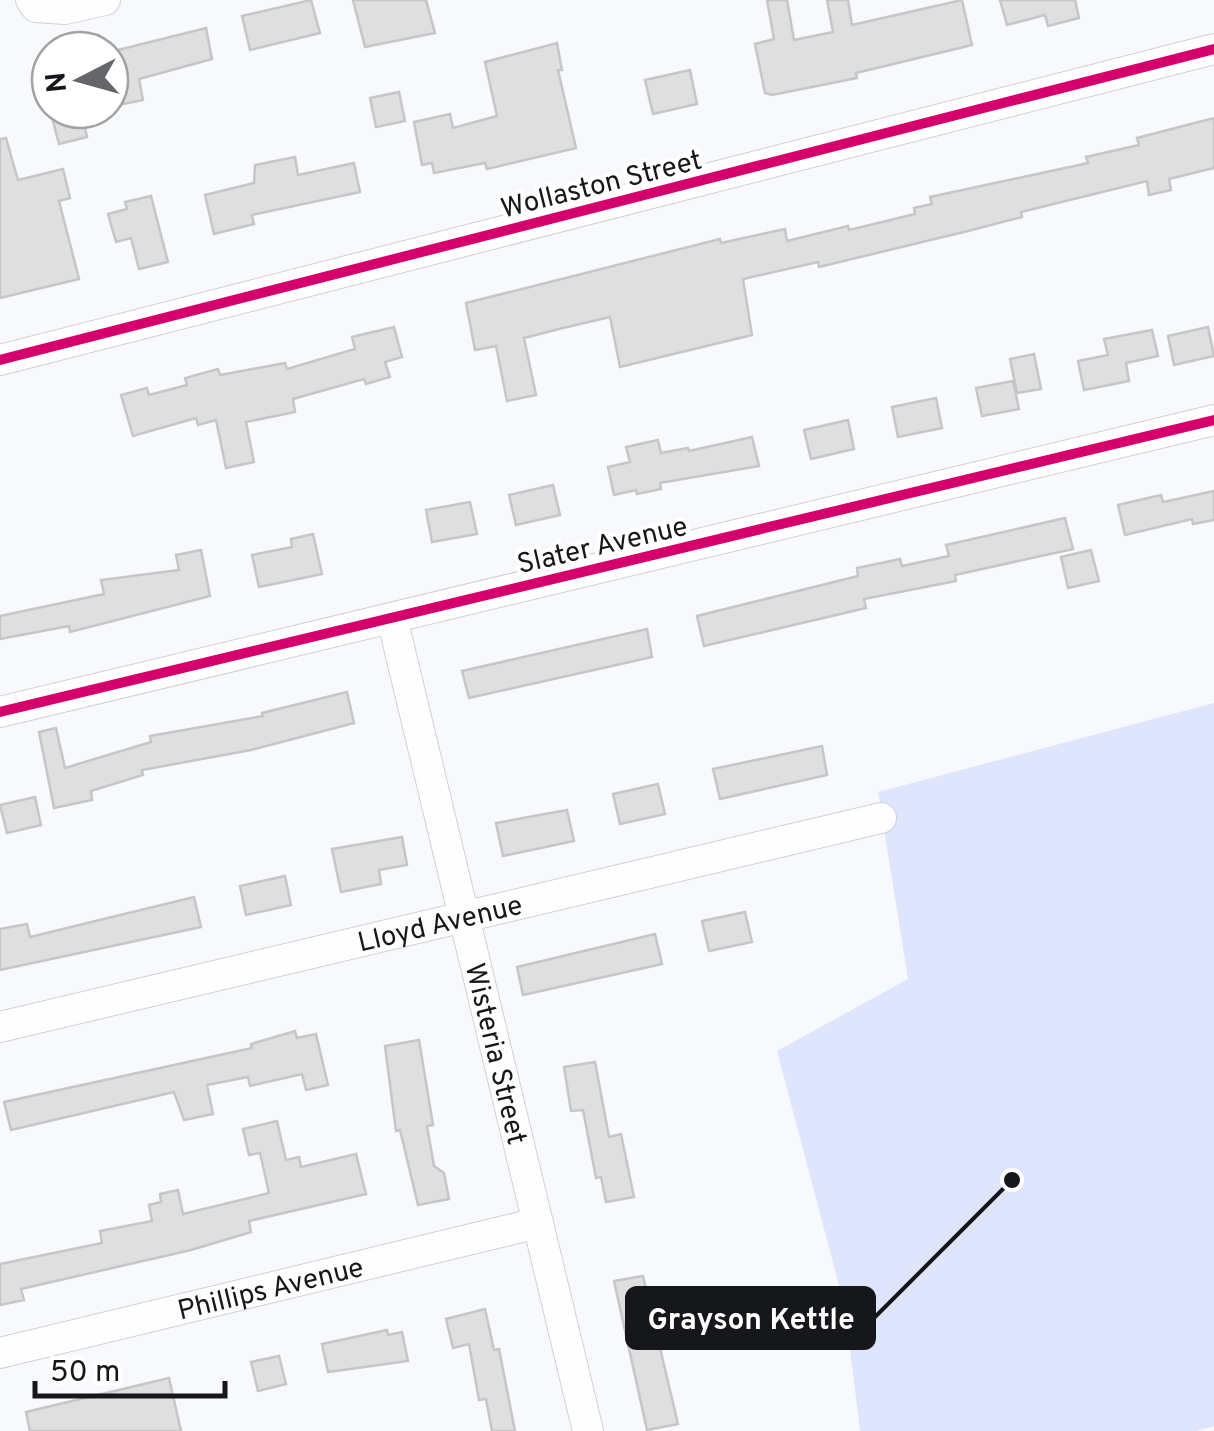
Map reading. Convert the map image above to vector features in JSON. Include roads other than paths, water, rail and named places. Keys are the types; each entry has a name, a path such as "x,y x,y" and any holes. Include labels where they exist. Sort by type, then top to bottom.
{"street":[{"path":"31,0 36,7 66,9 105,0"},
{"name":"Wollaston Street","path":"0,360 1214,49"},
{"name":"Slater Avenue","path":"0,712 1214,420"},
{"name":"Wisteria Street","path":"392,618 588,1431"},
{"name":"Lloyd Avenue","path":"0,1027 881,818"},
{"name":"Phillips Avenue","path":"0,1352 538,1224"}],"place":[{"name":"Grayson Kettle","path":"1012,1180"}]}
